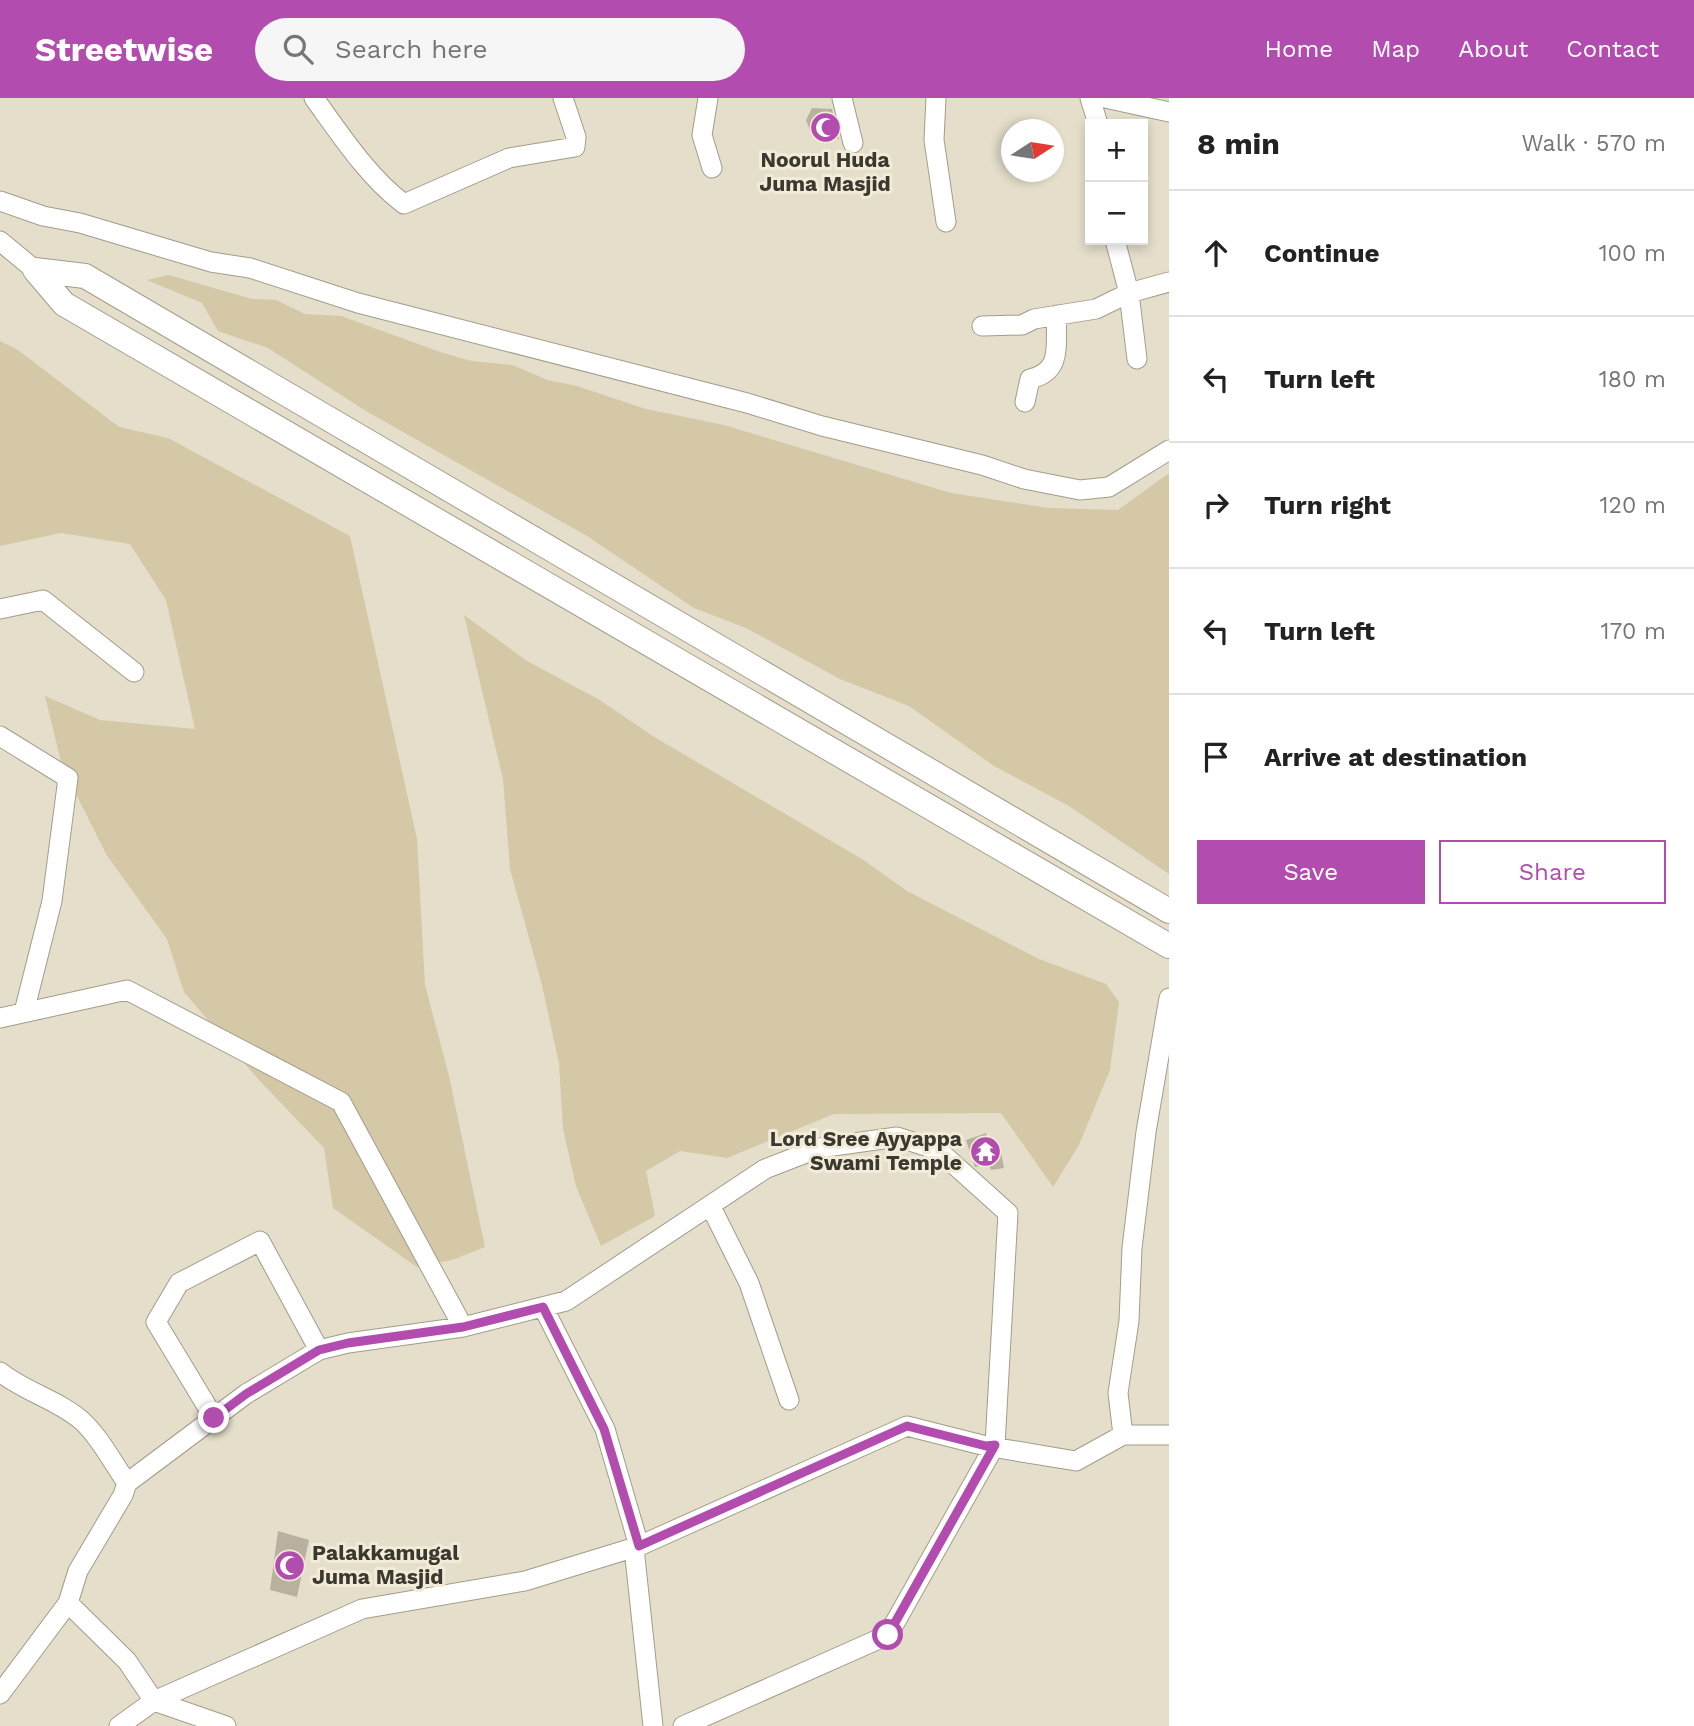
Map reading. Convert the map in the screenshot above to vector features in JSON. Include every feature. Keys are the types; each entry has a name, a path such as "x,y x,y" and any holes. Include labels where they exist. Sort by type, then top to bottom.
{"main road":[{"path":"35,270 85,276 1169,911"},
{"path":"35,270 65,304 1169,946"}],"street":[{"path":"314,98 342,138 392,195 404,204 509,158 575,147 576,137 563,98"},
{"path":"708,98 702,135 712,168"},
{"path":"842,98 853,142"},
{"path":"936,98 934,140 946,222"},
{"path":"1090,98 1096,119"},
{"path":"1105,98 1169,113"},
{"path":"0,201 211,262 250,268 358,303 747,403 822,426 982,465 1024,479 1080,490 1109,487 1169,450"},
{"path":"0,241 35,270"},
{"path":"1116,245 1129,293 1137,359"},
{"path":"982,326 1022,325 1034,319 1096,309 1129,293 1169,282"},
{"path":"1025,402 1030,379 1041,377 1053,368 1058,354 1057,315"},
{"path":"0,609 43,600 134,672"},
{"path":"0,736 68,778 52,901 24,1012"},
{"path":"0,1017 127,990 341,1101 463,1327"},
{"path":"1123,1435 1118,1393 1129,1321 1132,1248 1146,1132 1169,998"},
{"path":"0,1694 68,1603 69,1592 78,1571 123,1495 127,1483 246,1394 319,1350 348,1343 463,1327 566,1301 765,1169 819,1148 897,1137 938,1150 1008,1213 995,1445 888,1635 683,1726"},
{"path":"711,1207 749,1283 789,1400"},
{"path":"214,1418 156,1322 179,1283 260,1241 319,1350"},
{"path":"543,1307 604,1429 637,1547 653,1726"},
{"path":"0,1372 16,1385 50,1399 82,1422 127,1483"},
{"path":"119,1726 155,1701 362,1609 525,1581 637,1547 907,1426 986,1446 995,1445 1076,1461 1123,1435 1169,1435"},
{"path":"68,1603 127,1661 155,1701 226,1726"}],"shaded area":[{"path":"169,275 252,299 276,300 305,314 341,316 443,353 472,361 512,365 548,380 577,386 646,409 724,425 951,493 1049,508 1118,510 1169,473 1169,874 1069,806 994,766 909,706 840,679 746,628 694,608 587,536 366,411 268,348 218,331 202,303 147,280"},
{"path":"0,341 18,350 119,427 168,438 350,536 417,839 425,985 449,1076 485,1247 452,1260 417,1267 333,1208 324,1148 258,1079 184,992 167,939 106,854 62,766 45,696 100,720 195,729 166,600 130,544 61,533 0,546"},
{"path":"464,615 527,661 598,699 656,738 862,859 907,891 1039,959 1106,984 1119,1002 1110,1070 1079,1145 1053,1187 1001,1113 834,1114 727,1158 680,1151 646,1171 655,1216 601,1246 576,1186 563,1129 559,1064 542,985 510,869 503,779"}],"building":[{"name":"Noorul Huda Juma Masjid","path":"812,108 832,109 839,139 812,136 806,120"},
{"name":"Lord Sree Ayyappa Swami Temple","path":"986,1133 990,1148 1000,1147 1004,1168 991,1170 989,1164 975,1167 966,1140"},
{"name":"Palakkamugal Juma Masjid","path":"278,1531 309,1540 297,1597 270,1590"}],"place":[{"name":"Noorul Huda Juma Masjid","path":"825,128"},
{"name":"Lord Sree Ayyappa Swami Temple","path":"985,1151"},
{"name":"Palakkamugal Juma Masjid","path":"289,1565"}],"route":[{"path":"214,1418 246,1394 319,1350 348,1343 463,1327 543,1307 604,1429 639,1546 907,1426 986,1446 995,1445 888,1635"}]}
